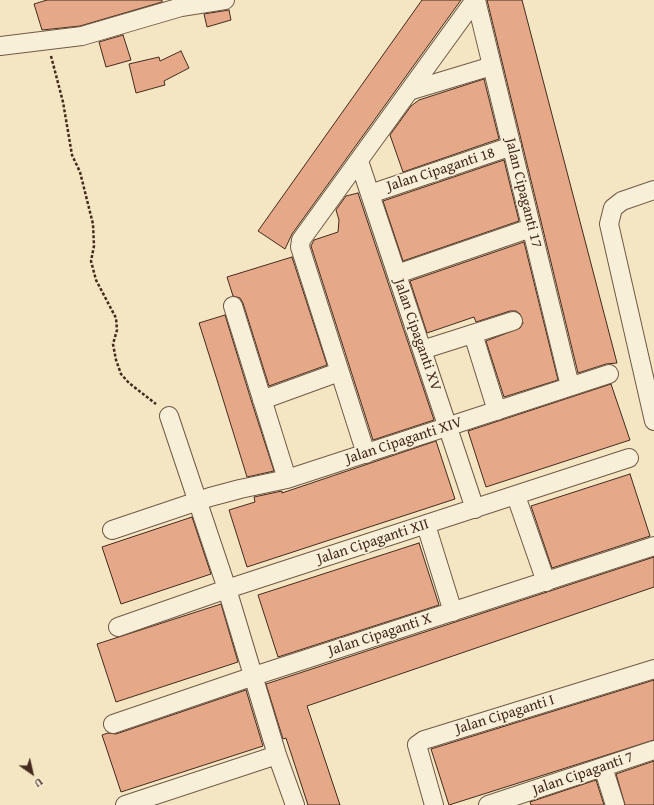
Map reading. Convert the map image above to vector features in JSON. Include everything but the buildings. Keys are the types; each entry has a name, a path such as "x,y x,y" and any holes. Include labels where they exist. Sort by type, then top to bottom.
{"street":[{"path":"0,46 82,36 179,4 225,0"},
{"path":"366,454 300,247 301,240 475,0"},
{"name":"Jalan Cipaganti 17","path":"475,0 570,386"},
{"path":"410,91 492,66"},
{"name":"Jalan Cipaganti 18","path":"370,194 512,146"},
{"name":"Jalan Cipaganti XV","path":"359,161 475,509"},
{"path":"654,190 622,201 613,208 609,224 654,421"},
{"path":"397,274 531,228"},
{"path":"233,306 287,479"},
{"path":"422,350 513,321"},
{"path":"473,334 497,410"},
{"path":"262,400 339,372"},
{"name":"Jalan Cipaganti XIV","path":"112,530 240,488 287,479 609,374"},
{"path":"169,416 227,590 277,755 295,805"},
{"name":"Jalan Cipaganti XII","path":"118,627 629,458"},
{"path":"516,496 546,582"},
{"path":"426,525 453,612"},
{"name":"Jalan Cipaganti X","path":"113,724 254,676 651,547"},
{"name":"Jalan Cipaganti I","path":"434,805 418,745 424,740 654,669"},
{"name":"Jalan Cipaganti 7","path":"488,805 525,799 603,767 654,750"},
{"path":"125,805 277,755"},
{"path":"603,767 614,805"}],"path":[{"path":"49,40 72,155 84,185 93,224 94,246 91,261 96,280 116,318 117,330 113,344 116,360 121,374 129,383 164,409 169,416"}]}
